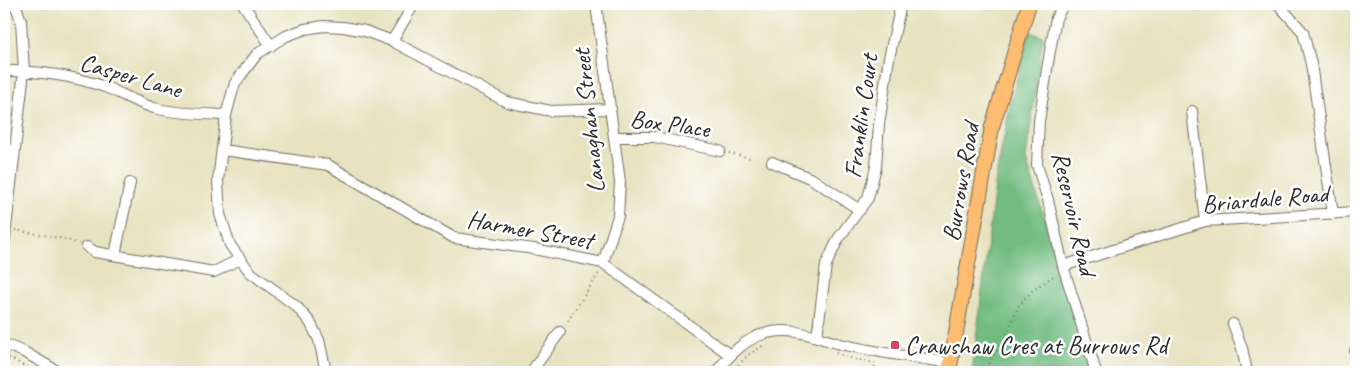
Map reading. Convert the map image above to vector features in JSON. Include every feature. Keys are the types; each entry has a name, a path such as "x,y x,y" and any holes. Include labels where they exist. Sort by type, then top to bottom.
{"main road":[{"name":"Burrows Road","path":"950,368 992,127 1030,4"}],"street":[{"path":"4,245 24,71 20,21 14,4"},
{"path":"243,4 271,46"},
{"path":"392,41 414,4"},
{"name":"Lanaghan Street","path":"596,4 620,182 618,216 602,266"},
{"name":"Reservoir Road","path":"1064,4 1056,18 1041,112 1036,153 1037,165 1048,200 1063,266 1096,372"},
{"path":"1278,4 1304,32 1311,64 1333,214"},
{"name":"Franklin Court","path":"817,337 826,265 838,238 868,198 876,167 888,58 900,9"},
{"path":"326,372 319,340 310,322 296,306 250,272 230,245 220,214 218,181 226,115 235,83 257,54 286,36 324,26 343,27 365,31 392,41 507,102 551,112 611,109"},
{"name":"Casper Lane","path":"4,71 24,71 104,87 155,108 178,113 226,115"},
{"path":"1192,111 1205,221"},
{"name":"Box Place","path":"614,137 655,137 722,151"},
{"name":"Harmer Street","path":"223,150 328,165 454,238 534,249 602,266 730,356"},
{"path":"772,162 812,179 860,210"},
{"path":"115,255 130,183"},
{"name":"Briardale Road","path":"1063,266 1205,221 1356,212"},
{"path":"87,247 95,252 214,272 240,259"},
{"path":"1233,324 1242,348 1247,372"},
{"path":"531,372 562,328"},
{"path":"716,372 745,343 765,333 792,331 806,333 848,346 950,368"},
{"path":"4,344 24,352 59,372"}],"path":[{"path":"722,151 750,158"},
{"path":"13,229 65,239 87,247"},
{"path":"562,328 602,266"},
{"path":"983,372 1003,341 1019,305 1032,291 1052,277 1063,266"},
{"path":"731,372 748,355 770,343"},
{"path":"828,351 875,363"},
{"path":"4,358 10,358 35,372"}],"green space":[{"path":"1029,32 1043,36 1026,159 1092,372 972,372 996,177 1011,101"}],"place":[{"name":"Crawshaw Cres at Burrows Rd","path":"895,345"}]}
